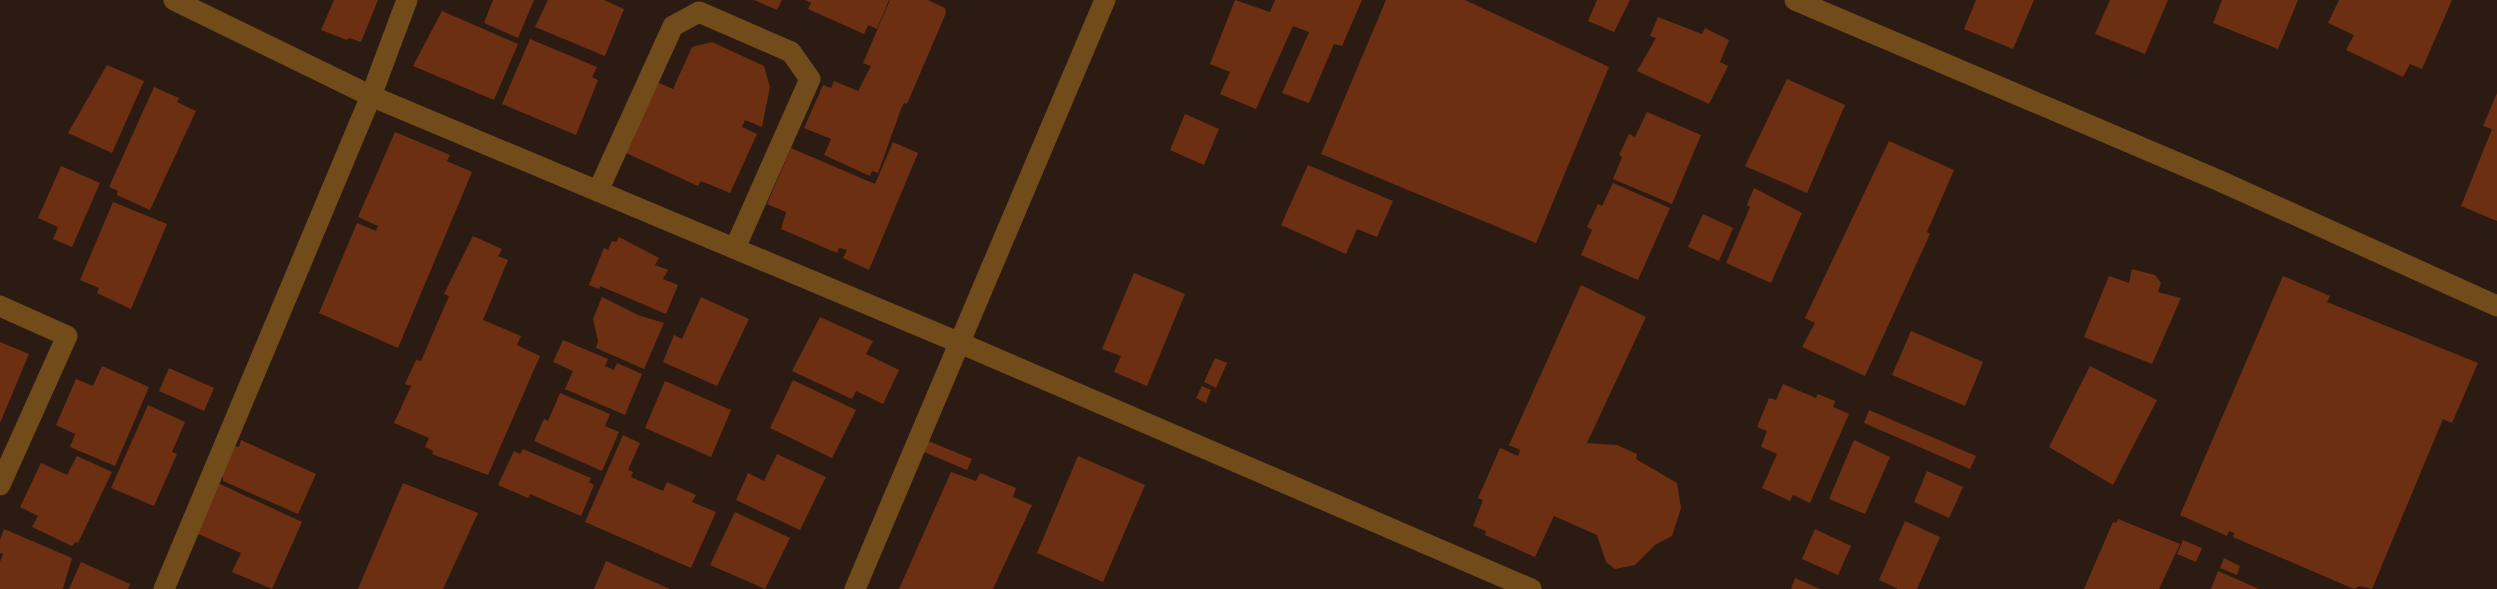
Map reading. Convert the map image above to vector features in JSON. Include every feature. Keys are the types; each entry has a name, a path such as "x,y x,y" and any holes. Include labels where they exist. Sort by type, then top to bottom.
{"street":[{"path":"174,0 371,96 960,343 1531,589"},
{"path":"164,589 371,96 407,0"},
{"path":"855,589 1105,0"},
{"path":"1795,0 2220,181 2497,306"},
{"path":"598,191 673,26 699,12 791,52 810,79 735,248"},
{"path":"0,306 67,336 0,485"}],"building":[{"path":"334,0 378,0 361,42 349,38 347,40 321,30"},
{"path":"493,0 534,0 518,38 484,23"},
{"path":"548,0 604,0 624,9 605,56 535,27"},
{"path":"754,0 782,0 777,10"},
{"path":"805,0 889,0 877,29 868,25 864,34 808,9 811,3"},
{"path":"890,0 928,0 945,8 946,13 907,104 904,103 901,109 878,173 872,171 870,176 824,155 831,139 804,128 823,85 831,88 834,81 858,91 871,66 863,63"},
{"path":"1235,0 1270,12 1275,0 1362,0 1342,46 1334,44 1309,103 1282,93 1309,32 1293,26 1256,109 1220,94 1230,72 1210,64"},
{"path":"1386,0 1465,0 1609,67 1536,243 1321,154"},
{"path":"1597,0 1630,0 1614,32 1588,21"},
{"path":"1976,0 2034,0 2013,49 1964,29"},
{"path":"2110,0 2168,0 2145,54 2095,34"},
{"path":"2222,0 2298,0 2278,49 2213,23"},
{"path":"2339,0 2452,0 2422,69 2410,64 2403,77 2346,50 2354,35 2328,23"},
{"path":"442,11 518,44 494,100 413,66"},
{"path":"1658,17 1702,34 1705,28 1729,40 1720,62 1728,66 1709,104 1637,71 1656,38 1650,36"},
{"path":"530,39 597,67 592,77 598,80 576,135 502,104"},
{"path":"712,42 764,66 770,87 762,127 745,120 742,127 757,134 730,193 701,181 698,186 626,153 652,80 673,89 692,47"},
{"path":"107,65 144,81 112,153 68,133"},
{"path":"1787,79 1845,105 1807,193 1745,166"},
{"path":"154,87 179,98 177,102 196,111 150,210 117,195 118,191 109,187"},
{"path":"2497,93 2497,221 2461,206 2492,129 2483,126"},
{"path":"1647,112 1701,135 1672,204 1613,179 1622,157 1619,155 1629,134 1635,137"},
{"path":"1185,114 1219,129 1204,165 1170,150"},
{"path":"395,132 450,155 447,161 472,172 398,348 319,313 357,223 376,231 378,226 358,217"},
{"path":"1889,141 1954,170 1927,232 1930,234 1865,376 1802,347 1815,323 1805,318"},
{"path":"893,142 918,153 869,270 843,258 847,250 839,248 837,253 781,229 786,212 767,204 791,148 875,184"},
{"path":"1308,165 1393,201 1377,237 1357,229 1346,254 1281,225"},
{"path":"61,166 100,183 72,247 53,239 58,227 38,218"},
{"path":"1613,183 1670,208 1638,280 1581,255 1592,230 1587,227 1598,204 1602,206"},
{"path":"1754,188 1802,213 1771,283 1726,263 1750,207 1747,205"},
{"path":"113,202 167,224 131,309 97,293 99,288 80,280"},
{"path":"1703,214 1733,228 1719,261 1688,247"},
{"path":"473,236 502,249 498,256 508,260 483,320 521,336 517,345 540,356 488,475 432,454 433,451 425,447 429,438 394,423 411,386 405,384 416,360 421,361 449,296 444,294"},
{"path":"619,237 659,258 655,265 668,270 663,279 678,285 666,314 600,286 599,289 589,285 604,248 608,250 612,241 616,242"},
{"path":"2132,269 2155,275 2161,283 2158,292 2181,298 2152,364 2084,337 2109,276 2129,283"},
{"path":"1134,273 1185,294 1147,386 1114,372 1121,356 1102,349"},
{"path":"2283,276 2330,296 2327,302 2478,363 2452,423 2443,419 2372,589 2360,586 2354,589 2233,537 2234,533 2229,531 2227,536 2180,515"},
{"path":"1581,285 1646,317 1587,443 1617,445 1637,454 1636,459 1677,483 1681,508 1672,536 1655,545 1635,565 1615,569 1606,562 1597,535 1554,516 1535,557 1485,535 1486,531 1473,526 1483,500 1478,498 1500,448 1518,456 1520,450 1509,445"},
{"path":"602,297 638,315 664,323 644,369 596,348 598,341 593,319"},
{"path":"701,297 749,319 717,386 663,362 674,335 682,339"},
{"path":"820,317 873,341 866,354 899,370 883,404 856,391 852,399 792,371"},
{"path":"1911,331 1983,362 1965,406 1892,375"},
{"path":"563,340 608,359 605,366 614,370 617,363 642,374 625,415 565,389 573,371 553,362"},
{"path":"0,342 29,354 0,423"},
{"path":"1215,358 1227,363 1216,388 1204,382"},
{"path":"102,366 149,387 115,466 70,447 75,434 56,425 76,379 93,386"},
{"path":"2090,366 2157,400 2113,485 2049,447"},
{"path":"169,368 214,388 204,411 159,391"},
{"path":"793,380 856,410 832,458 770,428"},
{"path":"665,381 731,410 711,457 645,428"},
{"path":"1783,384 1816,398 1818,394 1835,401 1833,407 1849,414 1810,503 1793,495 1790,501 1762,488 1777,454 1761,447 1767,431 1757,427 1769,398 1776,400"},
{"path":"1202,386 1211,390 1206,403 1196,398"},
{"path":"560,393 610,414 605,426 619,432 602,471 534,441 544,419 548,421"},
{"path":"148,405 185,422 172,452 177,454 154,506 111,488"},
{"path":"1869,410 1976,456 1970,469 1864,423"},
{"path":"623,435 640,443 628,470 633,472 631,477 663,491 667,482 696,495 692,502 716,512 691,568 585,522"},
{"path":"921,438 972,459 967,470 917,449"},
{"path":"241,440 316,474 298,514 223,481 223,473 235,446 239,447"},
{"path":"1854,440 1890,457 1865,514 1829,499"},
{"path":"523,449 591,478 589,482 594,485 581,516 530,494 528,498 498,485 514,451 520,454"},
{"path":"777,454 826,477 800,530 736,500 748,473 764,481"},
{"path":"77,456 112,472 78,543 75,542 72,546 32,527 38,516 20,507 41,463 67,475"},
{"path":"1078,456 1145,485 1103,582 1037,553"},
{"path":"1927,471 1963,487 1949,518 1914,502"},
{"path":"951,472 976,481 980,473 1016,488 1013,497 1032,505 993,589 899,589"},
{"path":"218,483 302,522 272,589 232,572 241,553 196,533"},
{"path":"403,483 478,513 443,589 358,589"},
{"path":"735,512 790,538 765,589 710,565"},
{"path":"2118,519 2180,544 2159,589 2084,589 2113,522 2116,523"},
{"path":"1905,521 1940,537 1917,589 1898,589 1879,580"},
{"path":"4,529 72,558 63,589 0,589 0,562 3,554 0,553 0,540"},
{"path":"1815,529 1851,546 1838,575 1802,559"},
{"path":"2183,540 2202,548 2196,562 2177,554"},
{"path":"2224,558 2240,566 2237,575 2220,568"},
{"path":"606,561 670,589 594,589"},
{"path":"81,562 130,584 128,589 69,589"},
{"path":"2218,571 2259,589 2211,589"},
{"path":"1795,578 1820,589 1791,589"}]}
